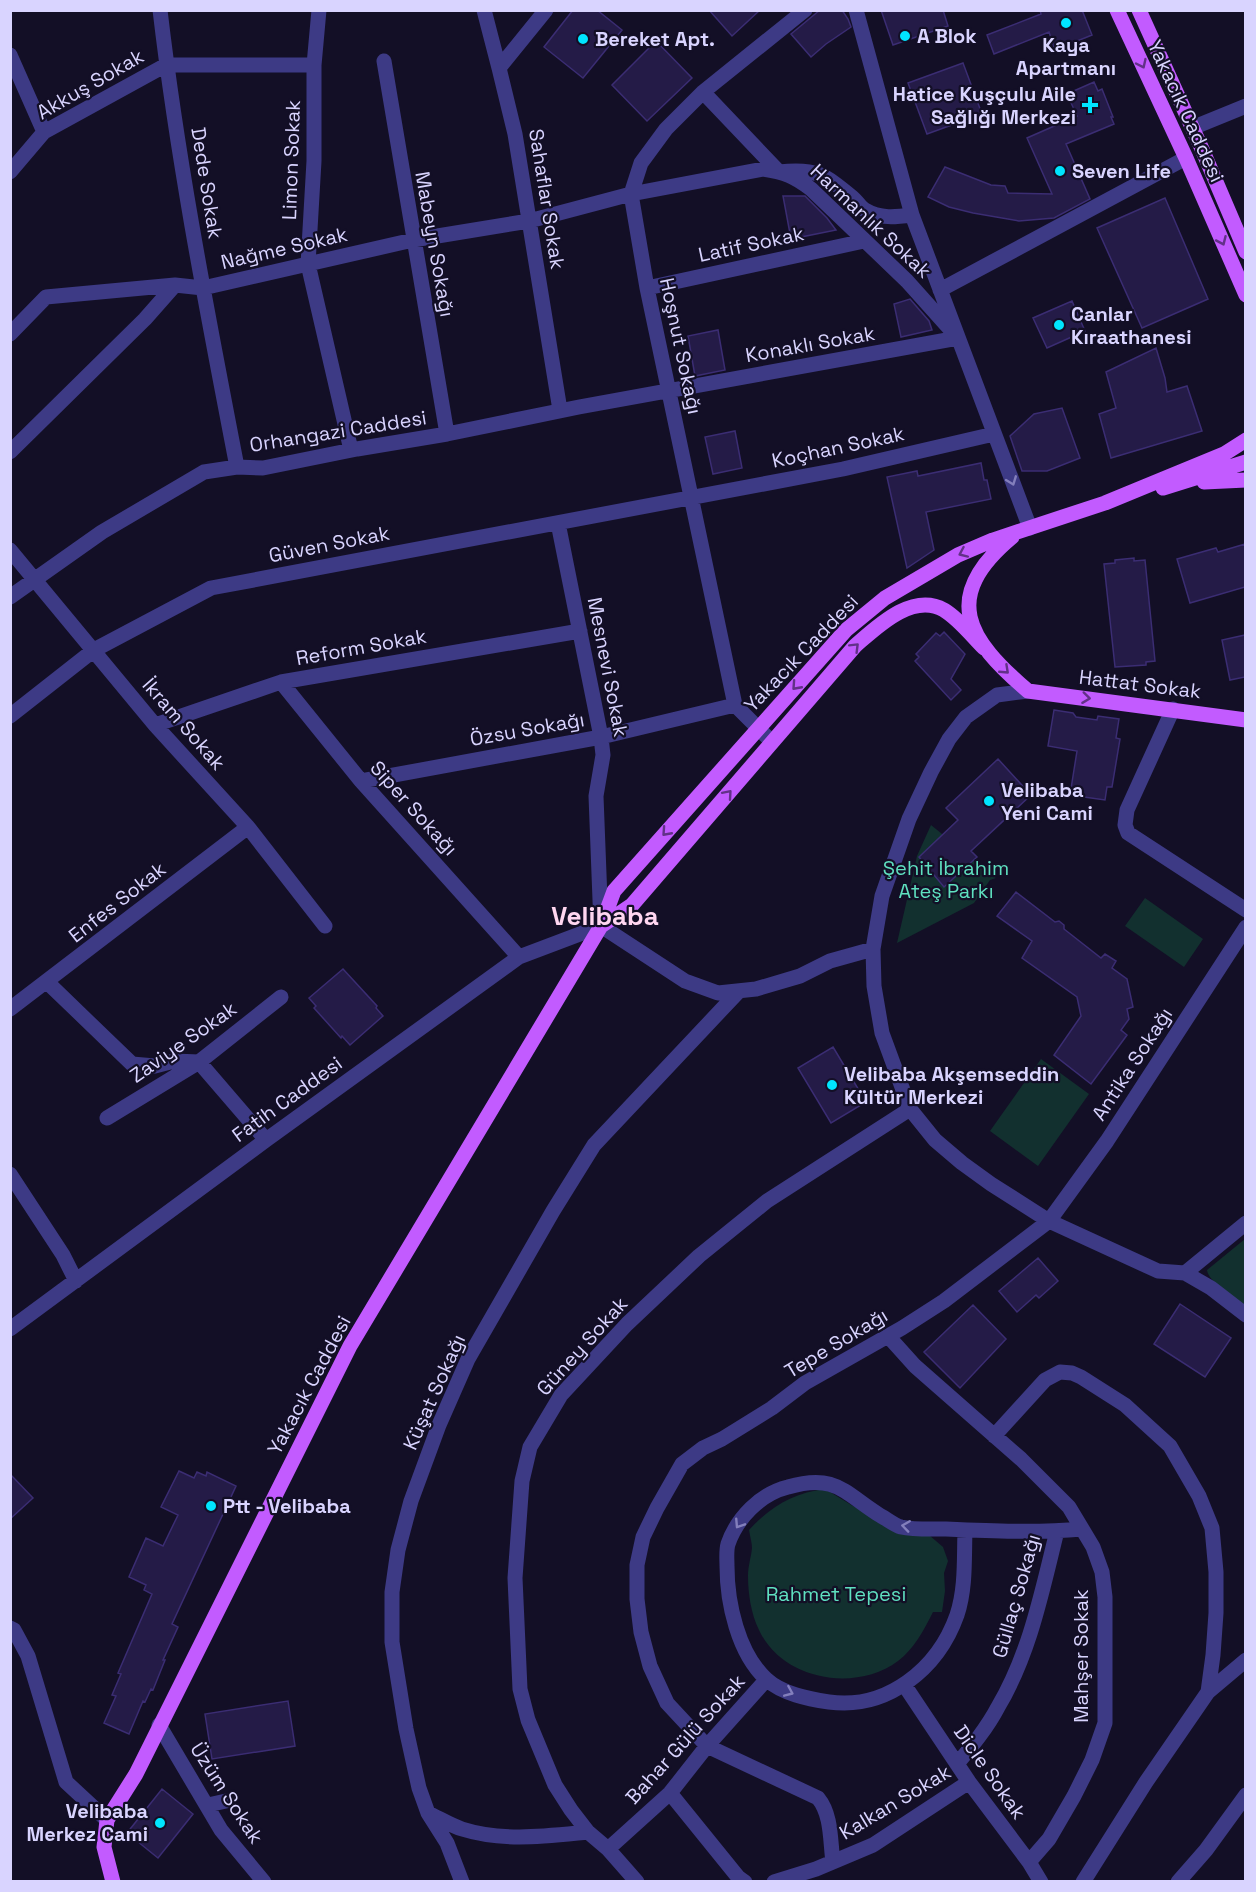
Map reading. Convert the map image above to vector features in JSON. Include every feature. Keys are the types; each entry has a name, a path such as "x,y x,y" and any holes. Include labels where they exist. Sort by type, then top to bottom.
{"main road":[{"name":"Yakacık Caddesi","path":"1117,10 1186,158 1245,295"},
{"name":"Yakacık Caddesi","path":"1139,10 1245,252"},
{"name":"Yakacık Caddesi","path":"1105,503 1224,454 1245,440"},
{"name":"Yakacık Caddesi","path":"113,1881 104,1847 107,1820 136,1774 350,1346 601,926 614,891 846,630 885,598 967,551 1105,503 1181,483 1245,462"},
{"name":"Yakacık Caddesi","path":"1181,483 1245,480"},
{"path":"984,648 972,620 968,599 973,583 989,558 1024,530"},
{"name":"Yakacık Caddesi","path":"601,926 632,905 855,646 877,626 903,610 920,605 933,605 944,610 1028,691"},
{"name":"Hattat Sokak","path":"1028,691 1245,720"}],"street":[{"name":"Dede Sokak","path":"160,10 166,65 203,288 237,467"},
{"name":"Limon Sokak","path":"319,10 314,65 314,161 308,264 351,450"},
{"name":"Sahaflar Sokak","path":"484,10 515,134 560,410"},
{"path":"500,68 546,10"},
{"name":"Hoşnut Sokağı","path":"735,705 647,288 631,194 641,163 666,129 703,92 804,10"},
{"path":"856,10 912,215 994,434 1024,530"},
{"path":"10,55 44,132"},
{"name":"Mabeyn Sokağı","path":"384,61 447,434"},
{"name":"Akkuş Sokak","path":"10,172 44,132 166,65 314,65"},
{"path":"703,92 779,172 801,170 815,172 830,179 856,200 864,210 891,218 912,215"},
{"path":"1192,128 1245,106"},
{"path":"940,290 1186,158"},
{"name":"Harmanlık Sokak","path":"631,194 762,170 794,177 811,189 907,281 958,338"},
{"name":"Nağme Sokak","path":"10,334 46,297 175,285 203,288 413,240 529,221 631,194"},
{"path":"856,200 860,237"},
{"name":"Latif Sokak","path":"647,288 860,237"},
{"path":"10,452 144,319 175,285"},
{"name":"Konaklı Sokak","path":"669,390 958,338"},
{"name":"Orhangazi Caddesi","path":"10,597 102,532 204,472 237,467 263,468 669,390"},
{"name":"Koçhan Sokak","path":"691,498 843,469 994,434"},
{"name":"Güven Sokak","path":"10,716 94,650 211,588 691,498"},
{"name":"Mesnevi Sokak","path":"558,523 603,755 596,796 601,926"},
{"name":"İkram Sokak","path":"10,550 155,725 248,826 325,926"},
{"name":"Reform Sokak","path":"155,725 281,682 580,631"},
{"name":"Siper Sokağı","path":"281,682 361,781 519,957"},
{"path":"1028,691 997,696 966,717 949,739 909,819 882,896 873,949 874,986 882,1033 910,1109 935,1140 962,1163 1049,1221 1158,1270 1185,1273 1211,1288 1245,1315"},
{"path":"735,705 772,742"},
{"name":"Özsu Sokağı","path":"361,781 601,737 735,705"},
{"path":"1173,709 1126,810 1125,825 1128,833 1245,910"},
{"name":"Enfes Sokak","path":"10,1009 248,826"},
{"path":"601,926 685,981 717,993 756,989 801,976 830,962 873,949"},
{"name":"Fatih Caddesi","path":"10,1329 519,957 601,926"},
{"name":"Antika Sokağı","path":"1049,1221 1107,1141 1245,927"},
{"path":"47,982 132,1064 155,1066 174,1061 199,1062 266,1140"},
{"name":"Küşat Sokağı","path":"462,1881 447,1844 428,1813 419,1788 408,1739 392,1642 392,1592 398,1551 415,1490 439,1425 468,1359 553,1211 594,1145 739,991"},
{"name":"Zaviye Sokak","path":"107,1118 199,1062 281,997"},
{"name":"Güney Sokak","path":"629,1879 608,1849 588,1833 555,1785 528,1720 520,1689 515,1578 522,1481 530,1447 561,1395 627,1324 699,1256 766,1201 910,1109"},
{"path":"10,1174 63,1255 76,1281"},
{"name":"Tepe Sokağı","path":"707,1746 667,1703 650,1666 641,1632 637,1599 637,1565 643,1537 682,1464 703,1448 772,1408 805,1383 888,1336 969,1284 1049,1221"},
{"path":"1185,1273 1245,1223"},
{"name":"Mahşer Sokak","path":"888,1336 915,1366 1047,1484 1069,1508 1093,1547 1101,1572 1106,1597 1105,1724 1092,1760 1074,1796 1049,1839 1029,1862"},
{"path":"994,1436 1045,1380 1060,1372 1072,1373 1081,1377 1125,1405 1170,1446 1199,1496 1212,1528 1216,1572 1216,1613 1208,1692"},
{"path":"964,1530 963,1587 957,1615 944,1644 905,1686 857,1703 837,1703 798,1696 766,1680 746,1652 733,1618 727,1583 727,1546 739,1521 760,1500 784,1488 809,1481 831,1483 899,1527 964,1530 1082,1529"},
{"name":"Güllaç Sokağı","path":"957,1764 998,1708 1016,1673 1036,1616 1057,1531"},
{"path":"10,1628 14,1630 28,1656 66,1782 107,1820"},
{"path":"1083,1881 1146,1782 1208,1692 1245,1660"},
{"name":"Bahar Gülü Sokak","path":"608,1849 670,1793 707,1746 766,1680"},
{"name":"Dicle Sokak","path":"905,1686 969,1782 1041,1881"},
{"name":"Üzüm Sokak","path":"159,1725 221,1830 264,1881"},
{"path":"707,1746 818,1798 823,1804 827,1817 833,1862"},
{"name":"Kalkan Sokak","path":"774,1881 816,1869 873,1845 969,1782"},
{"path":"670,1793 738,1877 745,1881"},
{"path":"1178,1881 1206,1850 1245,1795"},
{"path":"208,1805 226,1801"},
{"path":"428,1813 462,1829 489,1834 527,1838 588,1833"}],"green space":[{"name":"Şehit İbrahim Ateş Parkı","path":"931,825 996,878 990,880 974,903 897,943 917,856"},
{"path":"1145,898 1203,939 1184,967 1125,926"},
{"path":"1041,1059 1089,1094 1038,1166 990,1131"},
{"path":"1245,1239 1245,1306 1217,1284 1207,1270"},
{"name":"Rahmet Tepesi","path":"825,1489 853,1506 929,1535 943,1547 948,1561 944,1573 945,1591 942,1612 933,1612 914,1645 898,1661 881,1671 861,1677 821,1676 802,1670 784,1660 770,1647 759,1630 750,1603 748,1569 752,1548 749,1530 765,1514 783,1502"}],"building":[{"name":"Bereket Apt.","path":"573,10 597,10 622,30 583,78 544,47"},
{"path":"709,10 760,10 732,36"},
{"path":"820,10 842,10 851,27 811,57 791,34"},
{"name":"A Blok","path":"881,10 943,10 948,26 893,45"},
{"path":"1040,10 1082,10 1092,35 1055,50 1049,32 994,54 987,35 1041,14"},
{"path":"656,41 692,78 647,121 612,85"},
{"path":"963,63 982,114 927,134 908,83"},
{"name":"Seven Life","path":"1094,82 1098,91 1102,89 1114,124 1066,144 1090,199 1054,218 1019,221 949,207 928,197 945,167 991,185 1005,186 1008,193 1052,194 1027,138 1077,116 1067,94"},
{"path":"783,196 805,196 836,230 791,239"},
{"path":"1165,198 1208,299 1142,328 1097,228"},
{"path":"910,299 929,321 932,330 901,337 894,304"},
{"name":"Canlar Kıraathanesi","path":"1072,301 1085,331 1047,348 1033,318"},
{"path":"718,330 725,370 695,376 688,336"},
{"path":"1156,348 1167,392 1187,386 1202,431 1111,458 1099,414 1116,408 1106,372"},
{"path":"1062,408 1080,458 1047,471 1022,471 1010,436 1034,414"},
{"path":"735,431 742,468 713,474 705,437"},
{"path":"981,463 991,499 926,512 934,550 907,568 887,477 917,471 918,476"},
{"path":"1245,544 1245,587 1190,603 1177,559 1216,548 1218,552"},
{"path":"1134,558 1134,561 1145,560 1155,661 1146,662 1146,665 1115,667 1104,564"},
{"path":"944,632 965,654 951,679 961,690 951,700 915,661 919,657 916,654 936,633 940,636"},
{"path":"1245,635 1245,677 1230,680 1222,640"},
{"path":"1054,710 1073,713 1076,717 1097,720 1098,716 1119,719 1116,738 1120,739 1112,787 1107,787 1105,800 1070,795 1077,751 1048,746"},
{"name":"Velibaba Yeni Cami","path":"998,759 1031,795 971,851 977,857 944,887 919,857 958,820 946,808"},
{"path":"1016,892 1055,922 1059,921 1064,925 1064,929 1101,958 1105,954 1116,961 1112,968 1127,979 1133,1007 1127,1009 1129,1019 1121,1030 1127,1035 1091,1084 1054,1055 1081,1016 1077,997 1022,958 1032,941 997,916"},
{"path":"343,969 377,1006 376,1008 383,1016 350,1045 314,1008 316,1006 309,998"},
{"name":"Velibaba Akşemseddin Kültür Merkezi","path":"833,1047 866,1102 831,1123 798,1068"},
{"path":"1038,1258 1058,1281 1039,1298 1036,1295 1017,1312 999,1291"},
{"path":"1180,1304 1231,1338 1205,1377 1154,1344"},
{"path":"973,1305 1006,1339 960,1388 924,1352"},
{"path":"179,1471 194,1478 197,1472 206,1476 207,1472 236,1486 172,1624 178,1627 153,1690 151,1689 145,1702 143,1701 129,1734 104,1723 116,1696 112,1695 121,1674 118,1673 152,1594 144,1590 146,1585 129,1577 146,1538 163,1546 178,1515 161,1507"},
{"path":"10,1474 33,1498 10,1519"},
{"path":"288,1701 295,1746 212,1759 205,1714"},
{"name":"Velibaba Merkez Cami","path":"162,1789 193,1814 158,1858 127,1833"}],"place":[{"name":"Kaya Apartmanı","path":"1066,23"},
{"name":"A Blok","path":"905,36"},
{"name":"Bereket Apt.","path":"583,39"},
{"name":"Hatice Kuşçulu Aile Sağlığı Merkezi","path":"1090,105"},
{"name":"Seven Life","path":"1060,171"},
{"name":"Canlar Kıraathanesi","path":"1059,325"},
{"name":"Velibaba Yeni Cami","path":"989,801"},
{"name":"Velibaba Akşemseddin Kültür Merkezi","path":"832,1085"},
{"name":"Ptt - Velibaba","path":"211,1506"},
{"name":"Velibaba Merkez Cami","path":"160,1823"}],"district":[{"name":"Velibaba","path":"605,916"}]}
